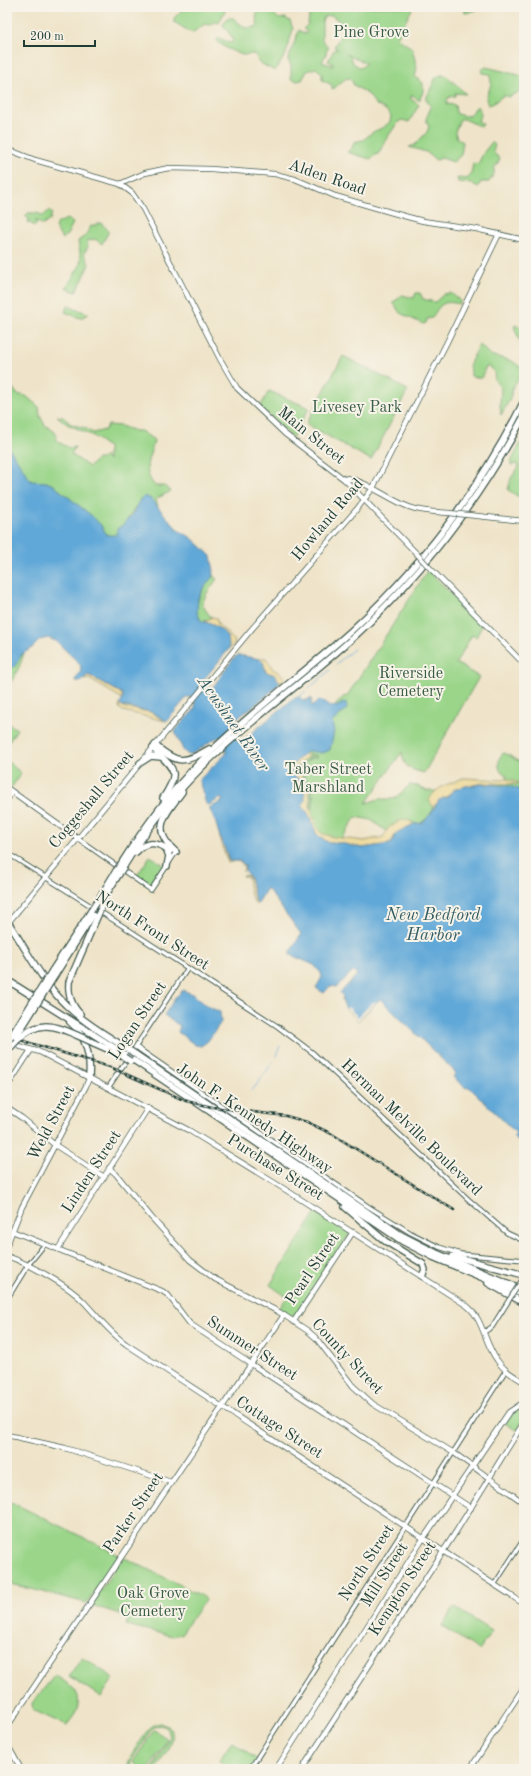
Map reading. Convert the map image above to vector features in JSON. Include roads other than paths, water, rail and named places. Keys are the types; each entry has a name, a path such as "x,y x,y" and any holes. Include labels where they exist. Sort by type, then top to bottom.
{"highway":[{"path":"139,835 182,780 220,742 321,657 382,600 432,544 474,487 524,401"},
{"path":"122,865 163,809 207,762 326,661 385,607 440,544 481,488 524,416"},
{"path":"154,746 170,757 182,760 196,756 220,742"},
{"path":"100,904 139,835 172,783 172,770 154,746"},
{"path":"140,763 152,756 159,756 166,760"},
{"path":"176,852 163,838 162,829 164,819 184,790 207,762"},
{"path":"122,865 145,844 154,843 176,852"},
{"path":"164,847 169,855 167,866"},
{"path":"7,1043 115,881 118,872"},
{"path":"94,913 72,973 69,986 70,998 74,1007 95,1027"},
{"name":"John F. Kennedy Highway","path":"7,922 59,997 74,1012 95,1027 126,1054"},
{"path":"7,1051 54,973"},
{"name":"John F. Kennedy Highway","path":"7,980 126,1054 387,1225 424,1247 524,1290"},
{"path":"51,1007 72,1024 83,1039 88,1053 88,1078"},
{"path":"7,1051 25,1032 42,1026 58,1028 126,1054 132,1058"},
{"name":"John F. Kennedy Highway","path":"132,1058 323,1189 402,1241 433,1257 524,1295"},
{"path":"323,1189 382,1238 422,1263 425,1269 422,1276"},
{"path":"424,1247 523,1278"},
{"path":"459,1268 524,1303"}],"main road":[{"path":"7,149 35,160 120,184"},
{"name":"Alden Road","path":"120,184 146,173 169,168 267,173 292,178 332,196 404,216 524,240"},
{"name":"Main Street","path":"120,184 131,192 143,209 235,386 285,434 344,480 524,664"},
{"name":"Howland Road","path":"198,693 364,500 372,488 452,333 499,234"},
{"path":"344,480 347,478 351,479 410,508 524,521"},
{"name":"Coggeshall Street","path":"7,922 198,693"},
{"path":"7,788 77,838"},
{"path":"7,800 12,792"},
{"name":"Purchase Street","path":"7,1043 38,1052 148,1108 225,1152 422,1276 471,1309 479,1320 495,1358 506,1370 524,1382"},
{"path":"7,1087 31,1050"},
{"name":"Weld Street","path":"7,1246 22,1207 86,1086 88,1078"},
{"path":"7,1108 22,1118 55,1145 104,1177"},
{"name":"Linden Street","path":"58,1249 148,1108"},
{"name":"County Street","path":"110,1168 160,1228 190,1260 215,1279 294,1321 316,1338 351,1384 368,1401 387,1414 452,1452 524,1503"},
{"name":"Summer Street","path":"12,1231 162,1291 168,1295 189,1323 471,1508"},
{"name":"Pearl Street","path":"294,1321 353,1232"},
{"name":"Cottage Street","path":"7,1256 28,1265 79,1298 123,1342 524,1604"},
{"name":"Parker Street","path":"7,1727 170,1482 284,1315"},
{"name":"Mill Street","path":"276,1769 452,1496 509,1412 524,1402"},
{"name":"Kempton Street","path":"302,1769 443,1552 524,1422"},
{"path":"7,1434 65,1448 170,1482"},
{"path":"470,1769 524,1687"},
{"path":"7,1744 21,1769"}],"street":[{"path":"77,838 151,890 176,852"},
{"name":"North Front Street","path":"7,853 126,928 283,1031"},
{"name":"Logan Street","path":"108,1088 188,968"},
{"name":"Herman Melville Boulevard","path":"283,1031 324,1062 468,1199 507,1233 524,1240"},
{"path":"136,1047 369,1207 415,1235 459,1254 524,1260"},
{"path":"7,1299 28,1265 45,1244"},
{"path":"484,1332 491,1328 523,1278"},
{"name":"North Street","path":"250,1769 432,1483 506,1370"},
{"path":"494,1585 524,1539"}],"water":[{"name":"New Bedford Harbor","path":"7,445 31,481 46,482 53,485 92,516 100,524 107,535 116,535 118,528 123,525 132,515 139,501 145,496 151,499 178,530 192,538 211,556 214,571 213,576 198,598 197,612 201,621 213,625 224,632 228,639 229,649 200,684 207,691 211,690 233,659 238,655 260,659 263,662 266,672 275,675 280,683 264,698 231,723 234,735 238,742 242,741 294,698 299,697 304,701 311,698 312,706 319,700 331,707 338,706 346,702 347,709 332,722 334,732 330,750 323,753 308,751 296,761 292,771 292,775 299,779 305,794 305,801 302,806 308,813 317,835 329,843 340,843 362,848 391,844 396,833 414,824 422,823 430,815 439,800 447,797 453,790 466,786 483,784 508,786 519,789 524,793 524,1147 513,1136 516,1133 469,1087 466,1088 453,1077 456,1073 380,999 358,1021 346,1009 342,1000 343,996 340,993 357,975 353,971 337,987 330,986 324,993 316,988 322,977 321,973 314,965 289,954 301,934 267,888 258,903 255,901 250,877 245,871 245,865 240,861 229,861 209,808 222,802 222,799 221,798 209,805 206,804 199,780 226,754 226,749 220,737 188,755 183,750 175,732 195,709 195,701 190,697 187,697 167,721 151,712 122,706 120,704 123,694 92,677 88,675 81,681 76,681 75,680 81,671 80,664 56,641 48,638 40,640 32,648 22,654 15,666 7,671"},
{"path":"183,990 194,995 207,1006 220,1012 221,1022 208,1041 201,1046 195,1045 178,1032 180,1026 164,1015 176,997"}],"waterway":[{"path":"336,664 354,649"},
{"path":"299,697 330,670"},
{"path":"277,1056 280,1046"},
{"path":"251,1090 255,1087 273,1062"}],"railway":[{"path":"7,1036 110,1067 186,1101 212,1107 286,1116 307,1122 332,1134 454,1210"}],"park label":[{"name":"Pine Grove","path":"371,33"},
{"name":"Livesey Park","path":"357,408"},
{"name":"Riverside Cemetery","path":"411,683"},
{"name":"Taber Street Marshland","path":"328,779"},
{"name":"Oak Grove Cemetery","path":"153,1603"}],"water label":[{"name":"Acushnet River","path":"233,724"}]}
